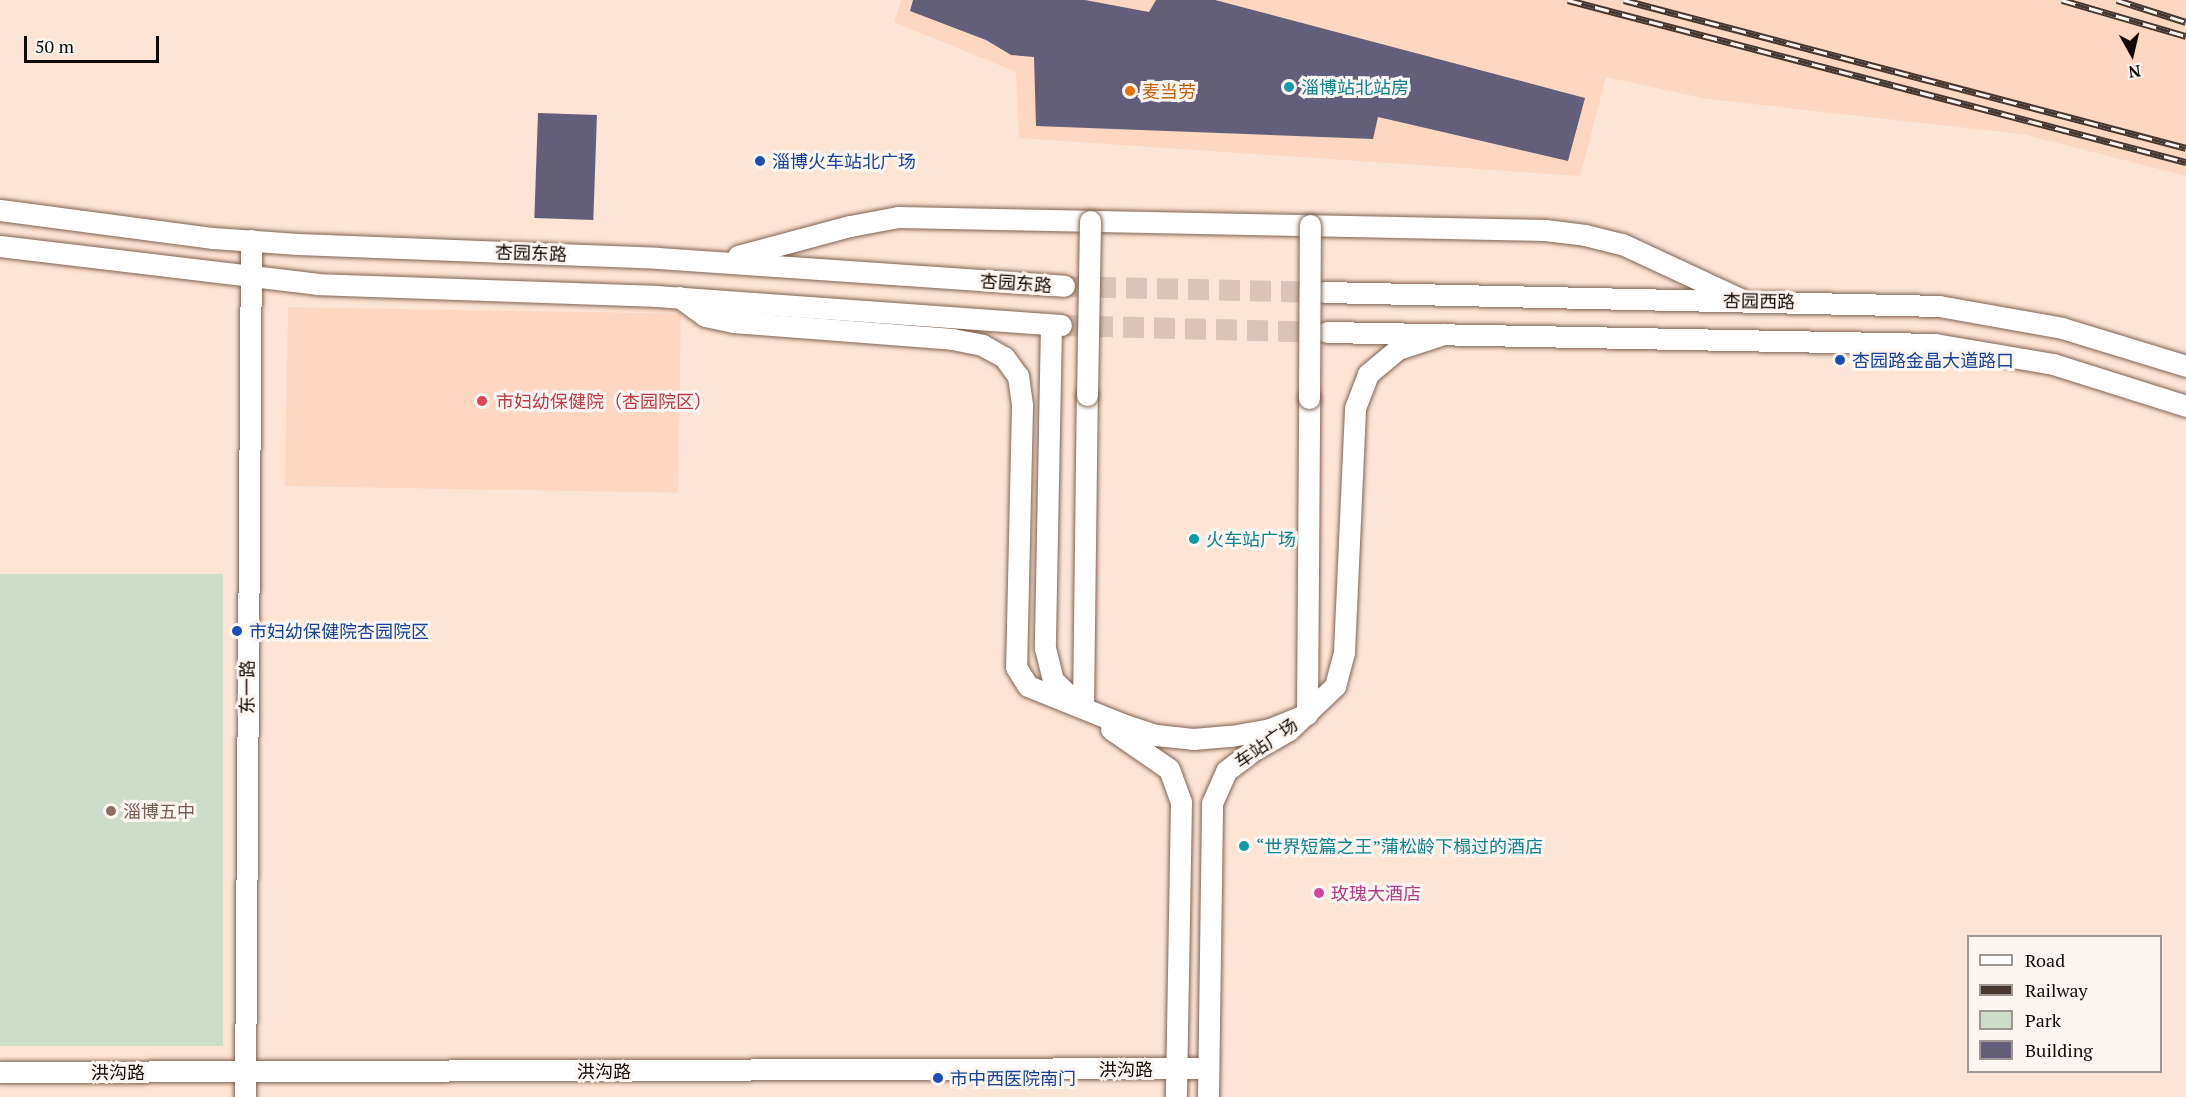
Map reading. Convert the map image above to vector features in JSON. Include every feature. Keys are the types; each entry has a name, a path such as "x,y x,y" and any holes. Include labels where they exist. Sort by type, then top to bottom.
{"main road":[{"name":"杏园东路","path":"0,210 319,246 720,261 1064,286"},
{"path":"720,261 850,226 898,217 1565,232 1622,244 1745,301"},
{"path":"1083,708 1089,221"},
{"path":"679,297 705,316 733,322 952,339 982,345 1004,357 1018,376 1022,406 1016,667 1028,686 1156,735 1193,739 1231,736 1270,729 1307,714 1310,225"},
{"name":"东一路","path":"245,1097 251,240"},
{"path":"0,246 317,284 679,297 1056,325 1045,648 1053,680 1083,708 1169,769 1181,802 1176,1097"},
{"name":"杏园西路","path":"1324,292 1939,306 2005,315 2062,328 2186,366"},
{"path":"1327,332 1935,344 2053,364 2186,406"},
{"name":"车站广场","path":"1208,1097 1212,803 1226,771 1254,750 1289,730 1335,686 1344,652 1355,408 1368,375 1398,349 1444,334"},
{"name":"洪沟路","path":"0,1072 1208,1068"}],"shaded area":[{"path":"901,0 2186,0 2186,176 2022,134 1707,99 1606,77 1580,176 1019,138 1016,72 894,22"},
{"name":"市妇幼保健院（杏园院区）","path":"288,307 681,314 678,493 285,486"}],"green space":[{"name":"淄博五中","path":"0,574 223,574 223,1046 0,1046"}],"building":[{"name":"淄博站北站房","path":"913,0 1085,0 1149,12 1156,0 1215,0 1585,98 1568,161 1378,117 1373,139 1036,126 1034,57 1011,55 986,40 910,11"},
{"path":"538,113 597,115 593,220 534,218"}],"tunnel":[{"path":"1064,286 1324,292"},
{"path":"1061,325 1327,332"}],"railway":[{"path":"1568,0 2186,162"},
{"path":"1624,0 2186,148"},
{"path":"2062,0 2186,36"},
{"path":"2117,0 2186,22"}],"place":[{"name":"淄博站北站房","path":"1289,87"},
{"name":"麦当劳","path":"1130,91"},
{"name":"淄博火车站北广场","path":"760,161"},
{"name":"杏园路金晶大道路口","path":"1840,360"},
{"name":"市妇幼保健院（杏园院区）","path":"482,401"},
{"name":"火车站广场","path":"1194,539"},
{"name":"市妇幼保健院杏园院区","path":"237,631"},
{"name":"淄博五中","path":"111,811"},
{"name":"“世界短篇之王”蒲松龄下榻过的酒店","path":"1244,846"},
{"name":"玫瑰大酒店","path":"1319,893"},
{"name":"市中西医院南门","path":"938,1078"}]}
